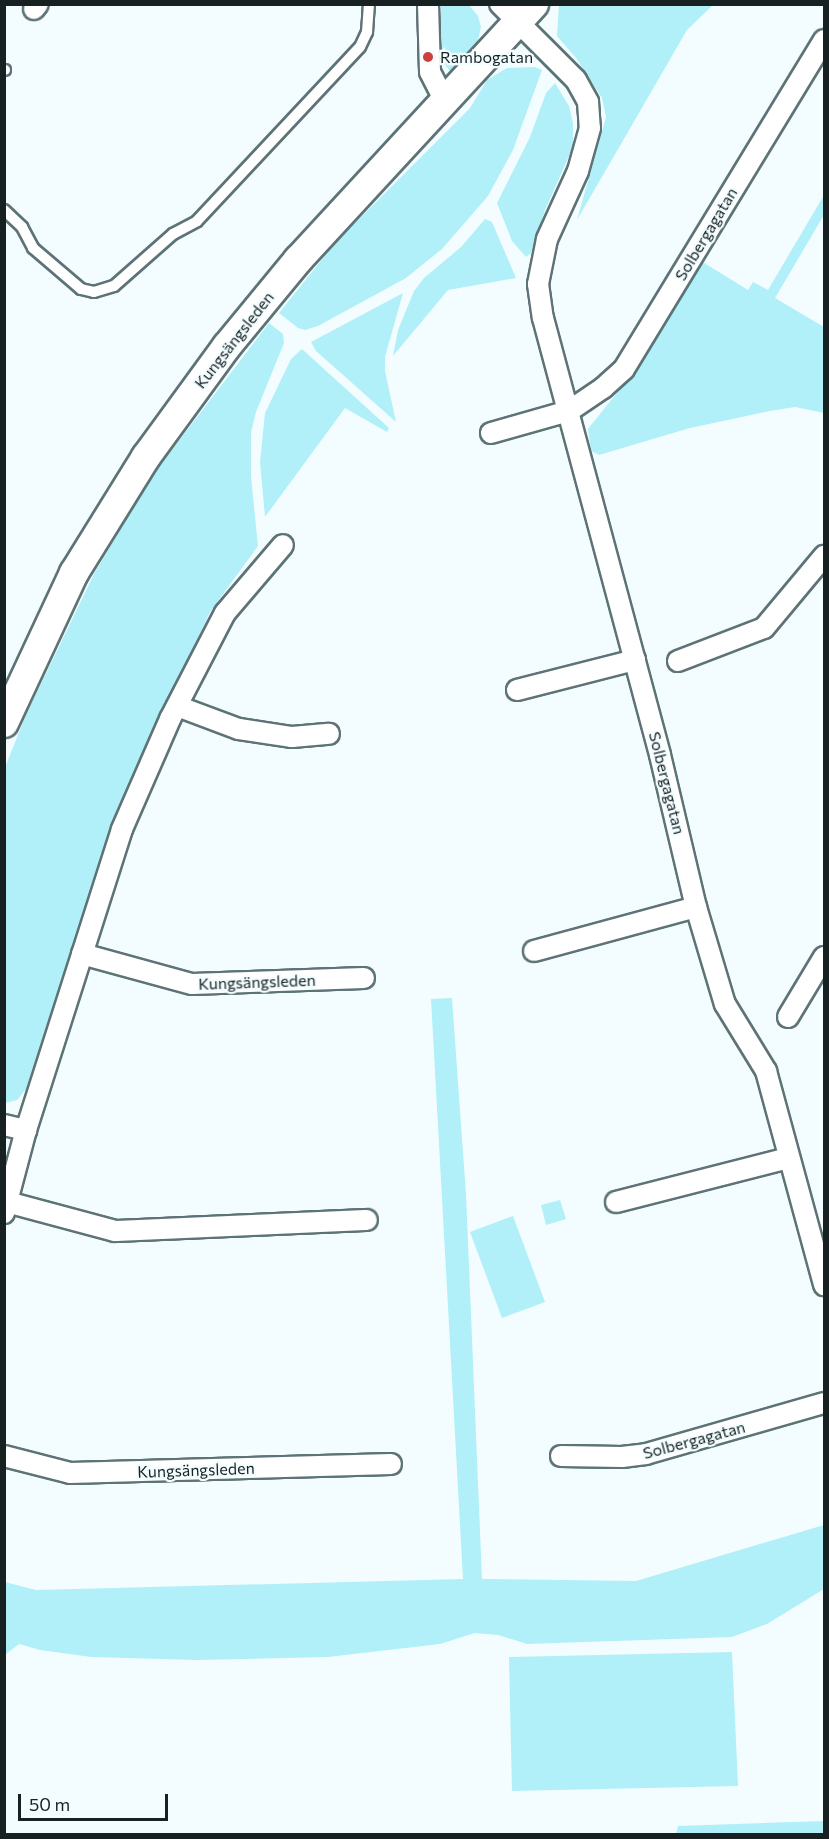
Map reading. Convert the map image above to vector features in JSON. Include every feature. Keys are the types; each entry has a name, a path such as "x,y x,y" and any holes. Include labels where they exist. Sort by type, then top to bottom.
{"main road":[{"name":"Kungsängsleden","path":"4,723 74,573 146,457 227,346 298,260 444,99 517,10"}],"street":[{"path":"428,4 430,72 444,99"},
{"name":"Solbergagatan","path":"517,10 576,80 588,102 590,128 578,171 547,239 538,284 543,318 635,660 696,907 725,1004 766,1071 788,1158 825,1285"},
{"name":"Solbergagatan","path":"491,433 569,411 603,388 624,369 825,40"},
{"path":"283,545 225,613 177,706 122,828 26,1130 6,1207 115,1231 367,1220"},
{"path":"678,661 764,628 825,556"},
{"path":"517,690 635,660"},
{"path":"177,706 239,729 292,737 329,734"},
{"path":"534,951 696,907"},
{"name":"Kungsängsleden","path":"82,954 192,984 364,978"},
{"path":"788,1017 825,957"},
{"path":"4,1125 26,1130"},
{"path":"616,1202 788,1158"},
{"name":"Solbergagatan","path":"561,1456 622,1457 646,1454 825,1403"},
{"name":"Kungsängsleden","path":"4,1456 70,1473 391,1464"}],"lane":[{"path":"4,210 22,226 33,248 81,289 94,292 114,286 173,234 197,221 360,47 367,32 369,4"}],"shaded area":[{"path":"441,5 469,5 478,16 481,27 476,49 455,70 450,71 441,60"},
{"path":"559,5 713,5 687,30 577,220 606,117 602,98 576,58 557,36"},
{"path":"535,67 542,70 513,150 488,196 442,249 406,278 318,326 305,330 298,328 279,313 336,242 470,108 487,80 507,68"},
{"path":"555,83 569,106 573,123 573,147 545,210 531,253 526,257 512,241 497,203 530,137 546,93"},
{"path":"824,195 824,215 775,298 824,327 824,413 795,407 770,411 690,428 599,455 591,451 588,429 644,359 701,261 748,290 753,282 768,290"},
{"path":"485,219 492,222 516,278 448,290 393,356 398,330 414,291 424,278 461,247"},
{"path":"403,293 385,357 385,371 396,422 316,351 311,342"},
{"path":"269,323 283,334 284,343 256,412 251,433 251,476 258,546 210,612 172,694 109,836 26,1089 17,1100 5,1103 4,770 25,717 94,574 152,476"},
{"path":"302,349 389,428 387,432 345,408 265,517 260,462 265,413 291,359"},
{"path":"452,998 466,1194 482,1579 636,1581 824,1525 824,1589 767,1624 732,1637 527,1644 498,1635 475,1633 440,1644 328,1657 197,1660 91,1657 40,1650 19,1644 5,1655 5,1582 36,1590 463,1579 431,999"},
{"path":"560,1200 566,1219 546,1225 541,1205"},
{"path":"513,1216 545,1302 502,1318 470,1232"},
{"path":"732,1652 738,1786 512,1791 509,1657"},
{"path":"824,1821 824,1834 676,1834 678,1826"}],"place":[{"name":"Rambogatan","path":"428,57"}]}
